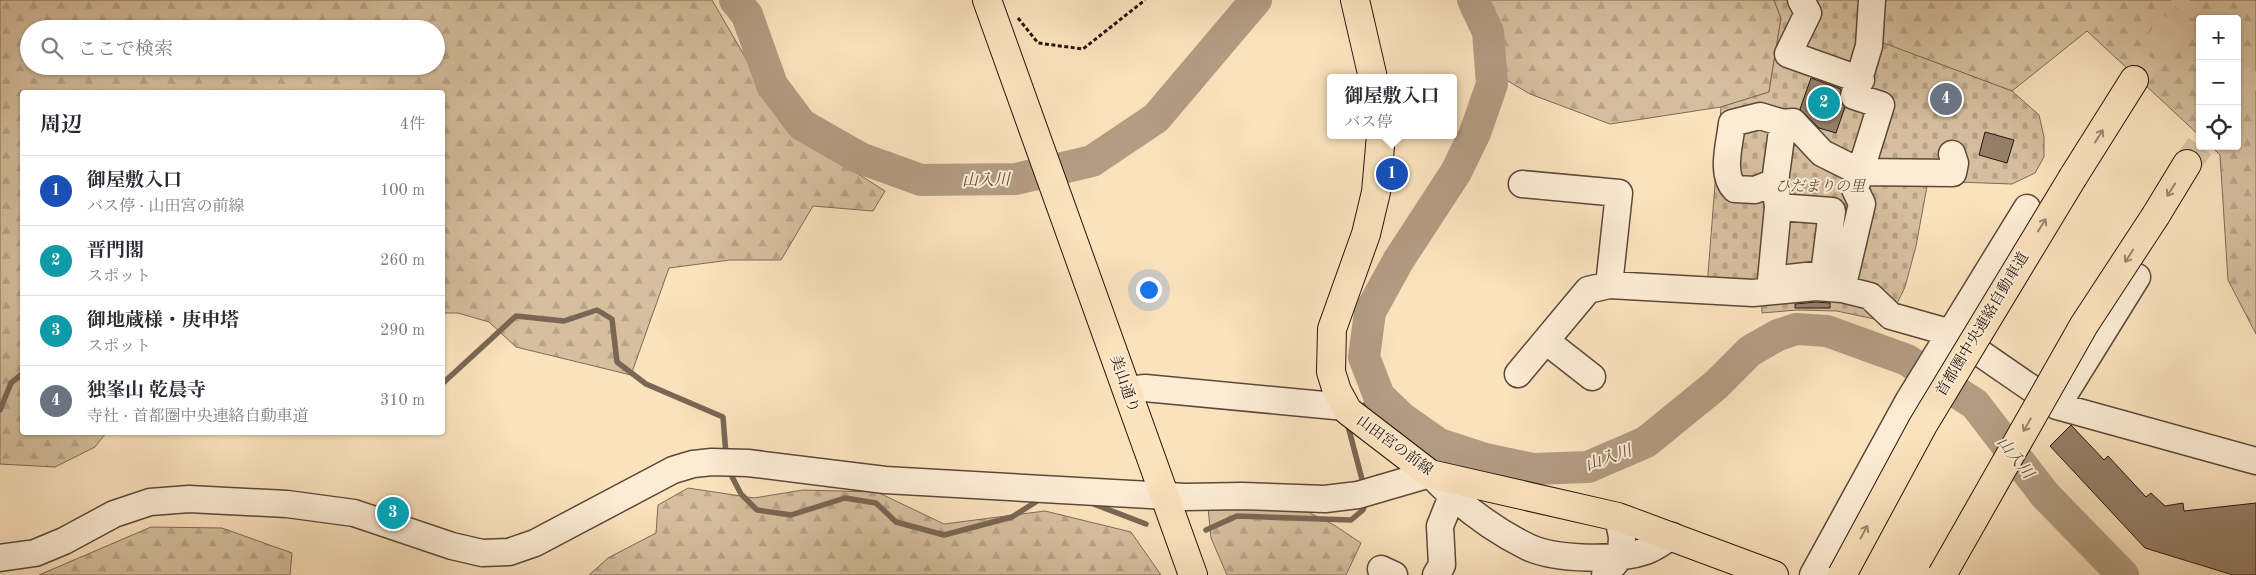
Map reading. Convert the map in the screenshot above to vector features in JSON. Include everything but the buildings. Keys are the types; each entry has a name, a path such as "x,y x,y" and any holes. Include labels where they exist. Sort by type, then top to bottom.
{"main road":[{"name":"美山通り","path":"987,0 1193,575"},
{"path":"1354,0 1372,74"},
{"name":"首都圏中央連絡自動車道","path":"1842,575 1923,425 1993,306 2134,80"},
{"name":"山田宮の前線","path":"1381,139 1376,192 1370,217 1332,329 1330,350 1331,372 1350,412 1430,474 1618,517 1774,575"},
{"path":"1942,575 2084,326 2187,164"}],"street":[{"path":"1801,0 1808,13 1788,54 1860,80"},
{"path":"1842,289 1862,204 1858,181 1822,153 1793,122 1783,123 1760,116 1732,123 1727,174 1729,183 1735,189 1777,194 1832,211 1849,208 1858,181 1881,105 1854,96 1869,46 1872,0"},
{"path":"1771,280 1783,123"},
{"path":"1858,181 1953,173 1955,164 1952,154"},
{"path":"1522,184 1619,193 1609,285"},
{"path":"1813,575 1909,400 2028,208"},
{"path":"1715,281 1771,280 1824,274 1832,211"},
{"path":"2057,406 2138,277"},
{"path":"1518,374 1588,290 1609,285 1753,293 1816,287 1842,289 1870,296 1891,316 1946,339 2057,406 2256,460"},
{"path":"1546,341 1592,377"},
{"path":"1128,390 1145,388 1350,412"},
{"path":"0,558 35,553 64,542 114,514 150,502 189,499 287,504 354,513 452,546 482,553 509,552 535,543 673,470 693,464 727,463 885,480 1165,495 1324,499 1365,493 1430,474 1452,496 1481,518 1530,548 1557,555 1581,557 1613,566 1644,552 1672,536"},
{"path":"1436,575 1442,565 1440,526 1452,496"},
{"path":"1613,566 1622,537 1618,517"}],"path":[{"path":"1014,14 1038,43 1083,49 1145,0"}],"green space":[{"path":"0,0 712,0 787,129 885,191 873,211 813,206 781,260 730,260 669,268 631,375 516,347 489,322 458,313 445,313 445,90 20,90 20,435 104,435 95,447 55,467 0,464"},
{"path":"1475,0 1774,0 1781,18 1769,92 1721,107 1610,124 1530,94 1491,71"},
{"name":"ひだまりの里","path":"1774,0 1880,0 1881,42 2012,91 2039,115 2044,137 2044,157 2035,173 2012,184 1928,181 1916,246 1905,287 1888,322 1837,311 1797,310 1762,313 1761,288 1707,287 1721,107 1769,92 1781,18"},
{"path":"1880,0 2256,0 2256,334 2228,280 2220,155 2215,150 2241,150 2241,15 2196,15 2196,132 2087,31 2012,91 1880,42"},
{"path":"688,488 754,498 803,490 877,492 944,524 1045,511 1131,532 1161,575 589,575 608,558 656,533 658,505"},
{"path":"1296,506 1334,525 1361,543 1346,575 1227,575 1211,538 1208,508"},
{"path":"151,527 222,528 292,553 290,575 39,575"}],"waterway":[{"name":"山入川","path":"735,0 747,15 772,85 802,125 860,158 921,180 1016,179 1092,161 1156,118 1256,0"},
{"name":"山入川","path":"1473,0 1488,32 1492,84 1475,133 1456,172 1398,261 1370,312 1364,357 1379,396 1402,418 1439,444 1485,459 1533,469 1588,467 1646,442 1716,385 1750,351 1778,335 1796,329 1827,331 1907,360 1975,404 2045,495 2123,575"},
{"path":"445,381 516,316 564,321 597,310 612,319 617,362 646,384 723,417 726,455"},
{"path":"0,410 11,383 20,376"},
{"path":"1358,409 1379,396"},
{"path":"1347,422 1364,487"},
{"path":"728,469 741,494 757,510 791,515 845,498 876,503 896,522 944,535 1012,517 1042,498"},
{"path":"1206,530 1237,516 1351,520 1363,510 1366,501"},
{"path":"1091,503 1146,524"}],"tunnel":[{"path":"2134,80 2189,0"},
{"path":"2241,87 2256,66"},
{"path":"2187,164 2197,150"}],"place":[{"name":"独峯山 乾晨寺","path":"1946,99"},
{"name":"晋門閣","path":"1824,103"},
{"name":"御屋敷入口","path":"1392,174"},
{"name":"御地蔵様・庚申塔","path":"393,513"}]}
